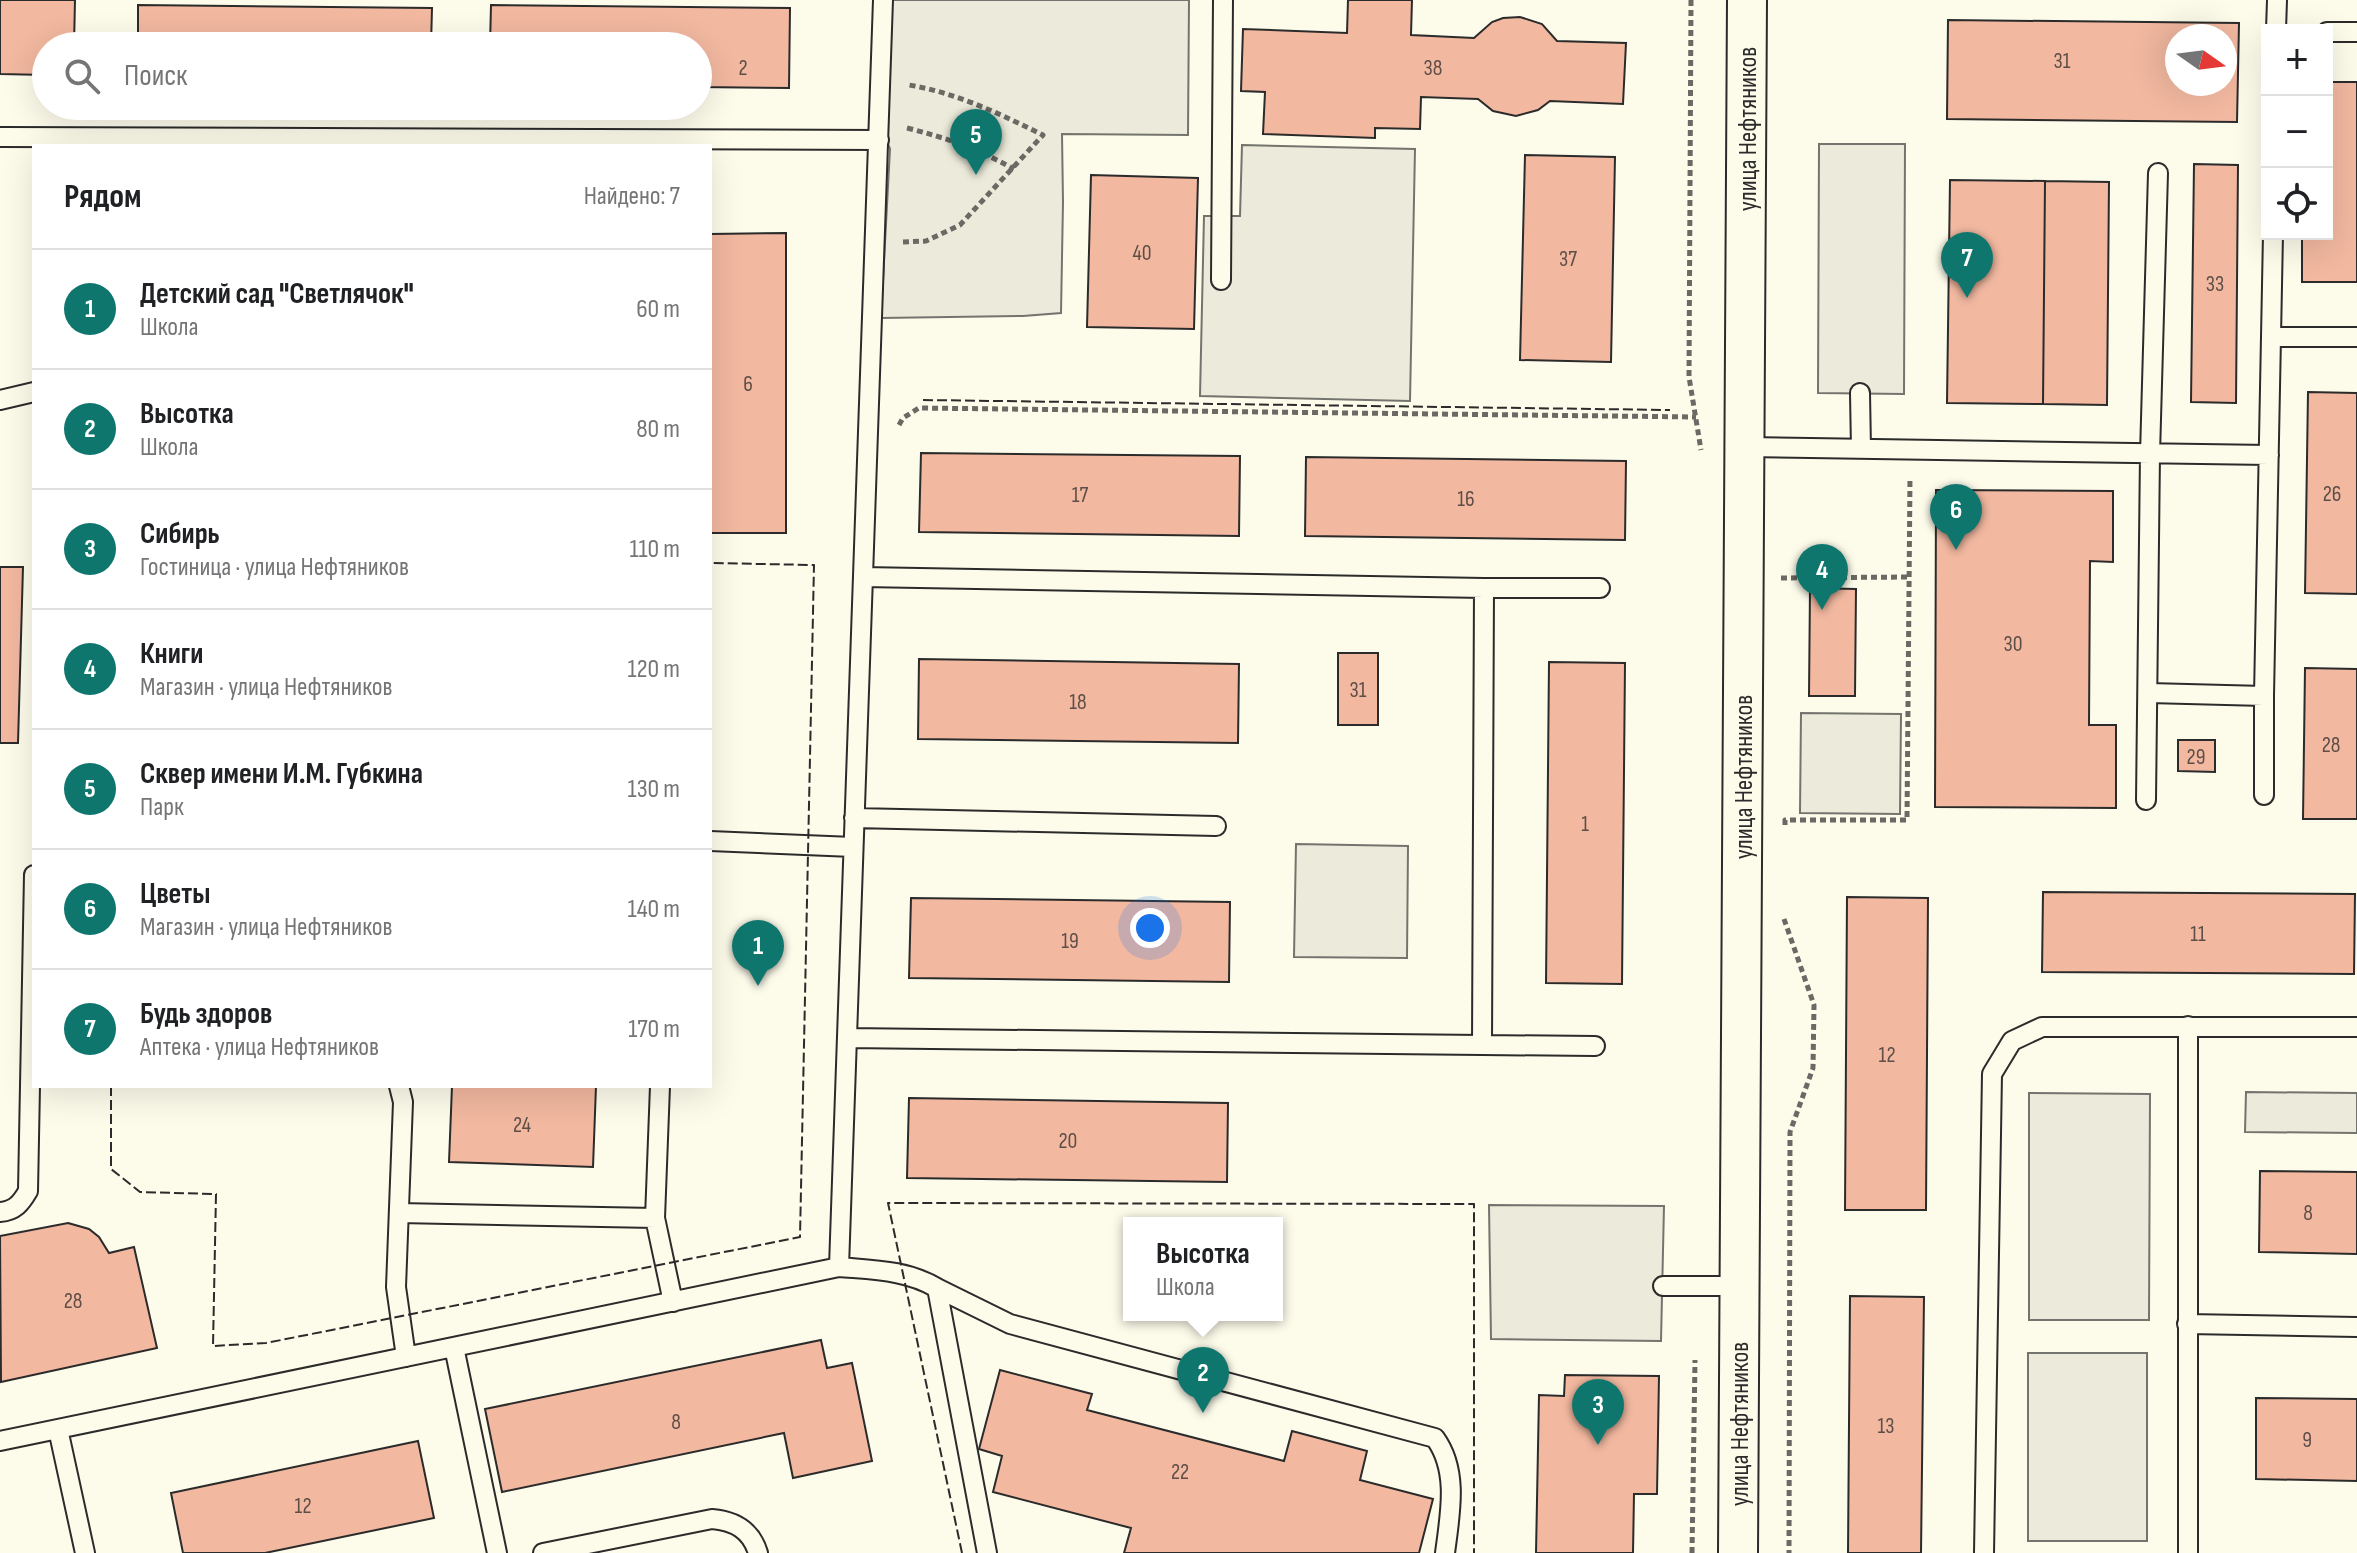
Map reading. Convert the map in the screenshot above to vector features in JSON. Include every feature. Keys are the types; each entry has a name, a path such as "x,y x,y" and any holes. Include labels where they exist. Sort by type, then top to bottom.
{"street":[{"name":"улица Нефтяников","path":"1738,1553 1747,0"}],"lane":[{"path":"839,1267 883,0"},
{"path":"1221,280 1223,0"},
{"path":"2276,24 2277,0"},
{"path":"2333,32 2357,32"},
{"path":"0,137 619,143 879,131"},
{"path":"2146,800 2150,454 2158,173"},
{"path":"2264,795 2273,240"},
{"path":"2271,337 2357,337"},
{"path":"0,400 32,392"},
{"path":"1860,393 1861,449"},
{"path":"1745,447 2269,455"},
{"path":"863,577 1600,588"},
{"path":"1482,1045 1484,588"},
{"path":"2149,693 2264,696"},
{"path":"854,818 1216,826"},
{"path":"712,841 853,847"},
{"path":"0,1212 20,1204 28,1191 32,980"},
{"path":"2188,1026 2188,1553"},
{"path":"1984,1553 1992,1074 2012,1041 2042,1027 2357,1027"},
{"path":"847,1038 1595,1046"},
{"path":"400,1088 403,1102 396,1287 406,1357"},
{"path":"660,1088 655,1218 673,1302"},
{"path":"399,1213 655,1218"},
{"path":"0,1441 839,1267 903,1273 924,1280 1010,1324 1435,1438 1445,1451 1451,1472 1445,1553"},
{"path":"1663,1286 1739,1286"},
{"path":"937,1288 987,1553"},
{"path":"2187,1324 2357,1327"},
{"path":"454,1347 497,1553"},
{"path":"58,1429 85,1553"},
{"path":"543,1553 712,1519 730,1521 745,1530 758,1553"}],"path":[{"path":"1691,0 1689,377 1703,461"},
{"path":"875,242 926,241 960,225 1043,135 1001,114 939,90 880,81"},
{"path":"879,131 950,139 1014,169"},
{"path":"898,428 903,418 919,408 1696,417"},
{"path":"1785,834 1785,820 1907,820 1911,450"},
{"path":"1774,578 1908,577"},
{"path":"1784,908 1784,922 1814,1005 1813,1068 1790,1132 1789,1553"},
{"path":"1692,1553 1696,1349"}],"shaded area":[{"path":"892,0 1189,0 1188,135 1062,134 1061,313 881,318 890,149 879,121"},
{"path":"1819,144 1905,144 1904,394 1818,393"},
{"path":"1242,145 1415,149 1410,401 1200,396 1204,216 1240,216"},
{"path":"1801,713 1901,714 1900,814 1800,813"},
{"path":"1296,844 1408,846 1407,958 1294,957"},
{"path":"2246,1092 2357,1093 2357,1133 2245,1132"},
{"path":"2029,1093 2150,1094 2149,1320 2029,1320"},
{"path":"1489,1205 1664,1206 1661,1341 1491,1339"},
{"path":"2028,1353 2147,1353 2147,1541 2028,1541"}],"building":[{"path":"0,0 75,0 74,32 32,32 32,75 0,74"},
{"path":"1348,0 1412,0 1411,35 1474,38 1492,22 1520,17 1542,24 1557,41 1626,43 1623,104 1550,101 1538,110 1516,116 1493,111 1478,99 1421,97 1420,129 1375,128 1375,138 1263,134 1265,92 1241,91 1243,29 1347,33"},
{"path":"138,5 432,8 431,32 138,32"},
{"path":"491,5 790,8 789,88 712,87 712,32 490,32"},
{"path":"1948,20 2239,23 2237,122 1947,119"},
{"path":"2333,82 2357,82 2357,282 2302,282 2302,240 2333,240"},
{"path":"1525,155 1615,157 1611,362 1520,360"},
{"path":"2194,164 2238,165 2236,403 2191,402"},
{"path":"1091,175 1198,178 1194,329 1087,327"},
{"path":"1950,180 2045,181 2043,404 1947,403"},
{"path":"2045,181 2109,182 2107,405 2043,404"},
{"path":"786,233 786,533 712,533 712,234"},
{"path":"2308,392 2357,393 2357,594 2305,593"},
{"path":"921,453 1240,456 1239,536 919,532"},
{"path":"1306,457 1626,461 1625,540 1305,536"},
{"path":"1936,490 2113,491 2113,562 2090,561 2089,725 2116,725 2116,808 1935,807"},
{"path":"0,567 23,567 18,743 0,743"},
{"path":"1810,588 1856,589 1855,696 1809,696"},
{"path":"1338,653 1378,653 1378,725 1338,725"},
{"path":"919,659 1239,664 1238,743 918,739"},
{"path":"1549,662 1625,663 1622,984 1546,983"},
{"path":"2305,668 2357,669 2357,819 2303,819"},
{"path":"2178,740 2215,740 2215,772 2178,771"},
{"path":"2043,892 2355,894 2354,974 2042,972"},
{"path":"1847,897 1928,898 1926,1210 1845,1210"},
{"path":"911,898 1230,902 1229,982 909,978"},
{"path":"452,1088 596,1088 593,1167 449,1162"},
{"path":"909,1098 1228,1103 1227,1182 907,1178"},
{"path":"2260,1171 2357,1172 2357,1254 2259,1252"},
{"path":"68,1223 89,1229 99,1237 109,1253 134,1247 157,1348 1,1382 0,1236"},
{"path":"1850,1296 1924,1297 1921,1553 1848,1553"},
{"path":"821,1340 827,1368 852,1363 872,1461 793,1478 784,1433 502,1492 485,1409"},
{"path":"1000,1370 1092,1394 1087,1410 1284,1461 1292,1431 1367,1451 1360,1480 1433,1499 1419,1553 1124,1553 1131,1528 993,1492 1002,1456 979,1449"},
{"path":"1565,1375 1659,1376 1657,1494 1634,1494 1633,1553 1536,1553 1539,1395 1564,1396"},
{"path":"2256,1398 2357,1399 2357,1481 2256,1479"},
{"path":"418,1441 434,1518 265,1553 183,1553 171,1493"}],"fence":[{"path":"923,400 1670,410"},
{"path":"111,1088 111,1169 140,1192 216,1194 213,1346 266,1343 800,1237 814,565 712,563"},
{"path":"962,1553 888,1203 1474,1204 1474,1553"}],"place":[{"name":"Сквер имени И.М. Губкина","path":"976,175"},
{"name":"Будь здоров","path":"1967,298"},
{"name":"Цветы","path":"1956,550"},
{"name":"Книги","path":"1822,610"},
{"name":"Детский сад \"Светлячок\"","path":"758,986"},
{"name":"Высотка","path":"1203,1413"},
{"name":"Сибирь","path":"1598,1445"}]}
